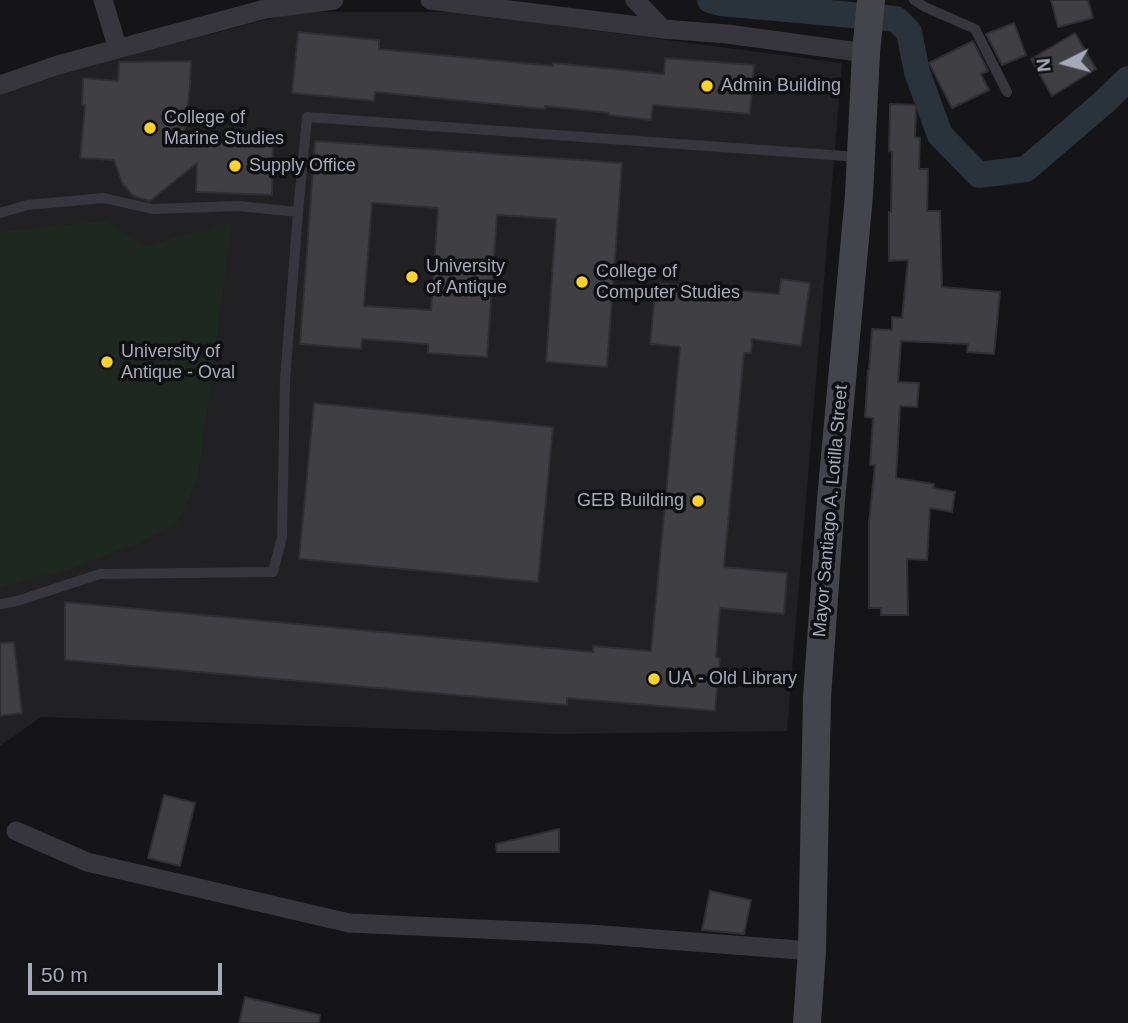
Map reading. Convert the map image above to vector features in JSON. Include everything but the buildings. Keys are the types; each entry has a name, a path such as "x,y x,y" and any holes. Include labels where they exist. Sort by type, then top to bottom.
{"main road":[{"name":"Mayor Santiago A. Lotilla Street","path":"807,1023 812,951 817,697 830,513 859,195 872,0"}],"street":[{"path":"103,0 118,49"},
{"path":"0,85 58,65 265,9 334,0"},
{"path":"430,0 663,29 867,46"},
{"path":"635,0 663,29"},
{"path":"16,831 88,862 349,923 590,934 812,951"}],"lane":[{"path":"914,0 975,29 1007,92"},
{"path":"0,604 100,574 273,572 282,537 285,380 307,117 860,157"},
{"path":"0,213 27,205 104,198 152,209 238,206 298,212"}],"shaded area":[{"name":"University of Antique","path":"296,12 455,12 842,63 787,731 556,734 41,717 0,746 0,93 45,77"},
{"name":"University of Antique - Oval","path":"105,221 145,246 232,222 198,478 178,522 138,543 70,569 0,587 0,233"}],"waterway":[{"path":"710,0 896,19 909,32 917,72 940,135 979,175 1026,169 1128,79"}],"place":[{"name":"Admin Building","path":"707,86"},
{"name":"College of Marine Studies","path":"150,128"},
{"name":"Supply Office","path":"235,166"},
{"name":"University of Antique","path":"412,277"},
{"name":"College of Computer Studies","path":"582,282"},
{"name":"University of Antique - Oval","path":"107,362"},
{"name":"GEB Building","path":"698,501"},
{"name":"UA - Old Library","path":"654,679"}]}
